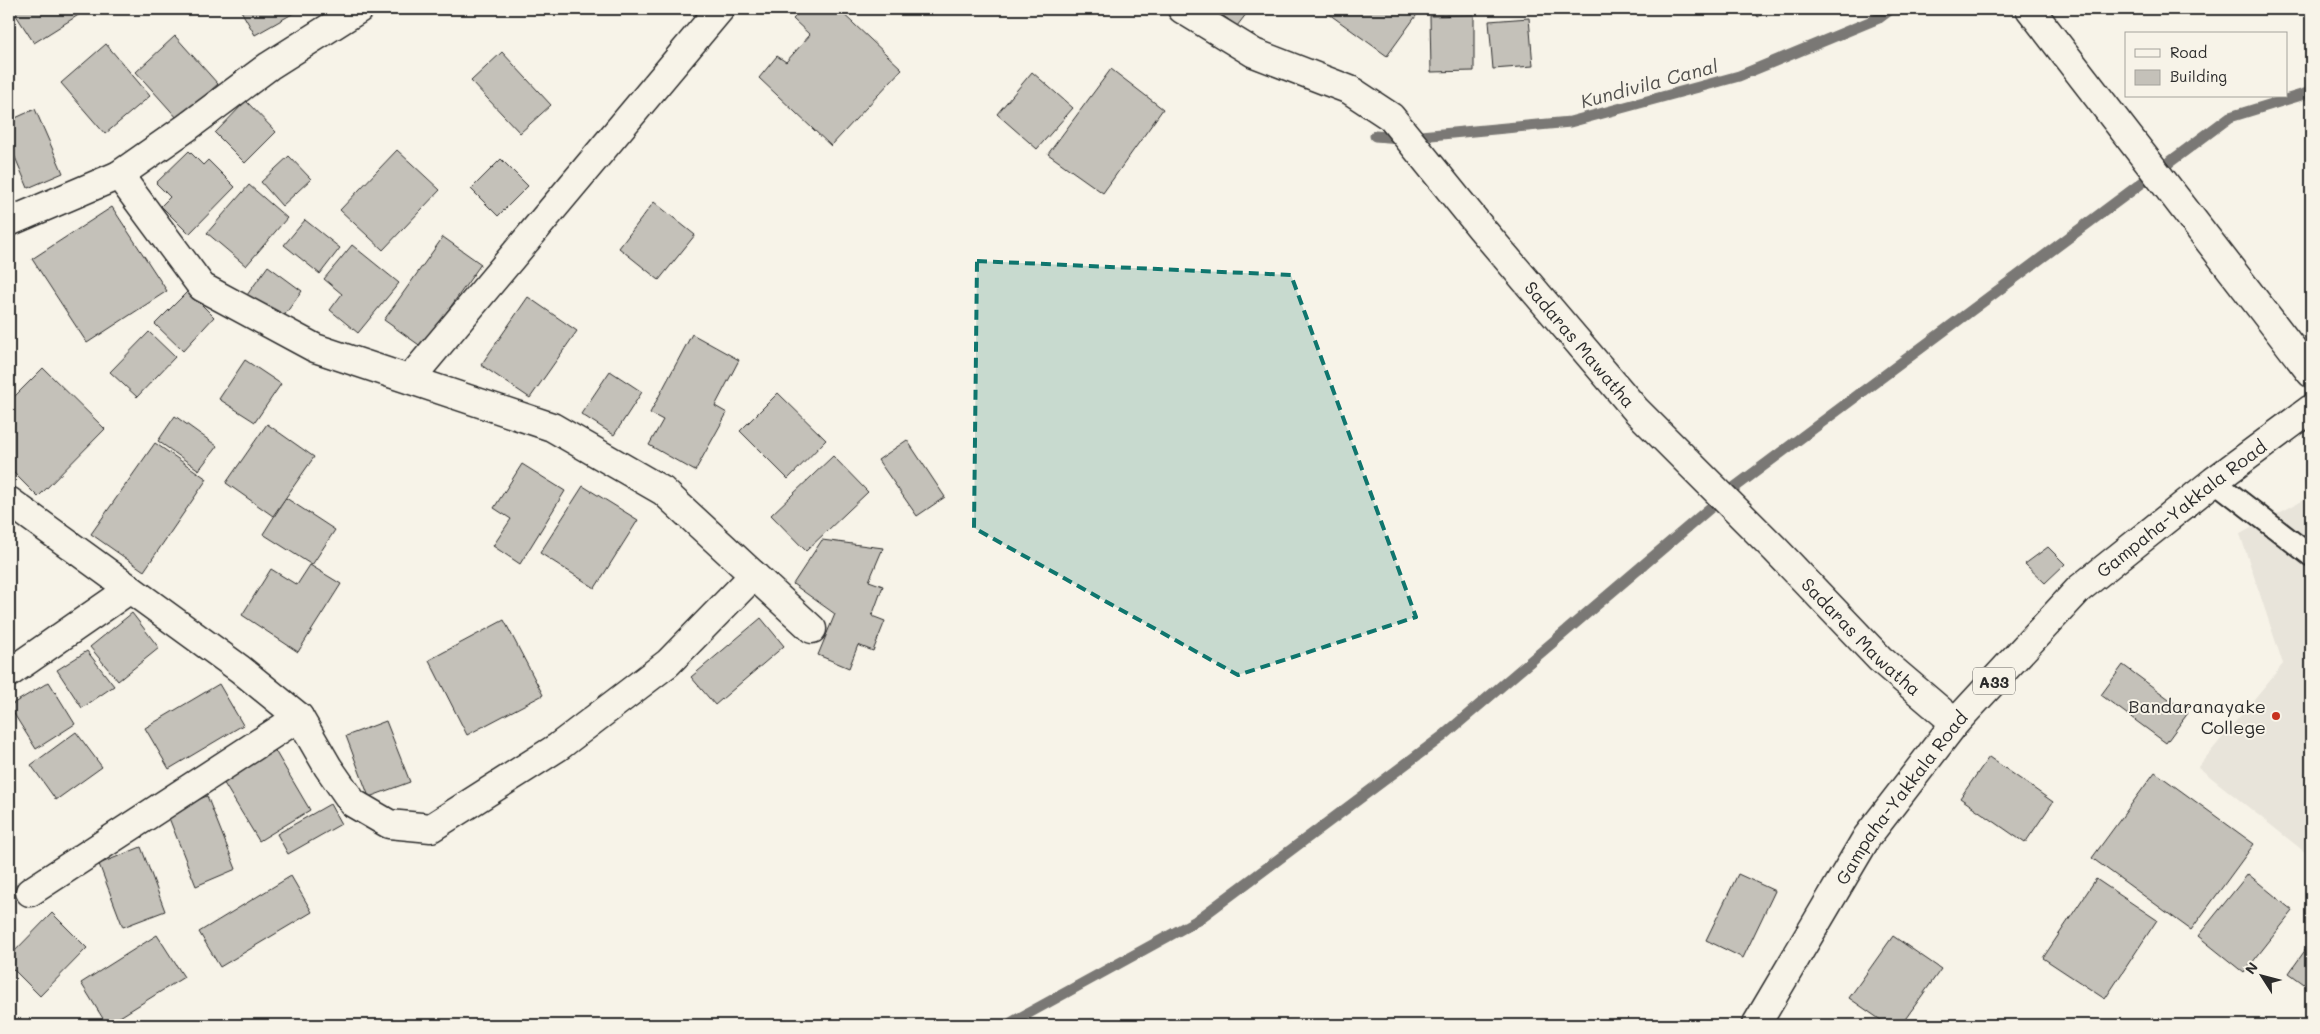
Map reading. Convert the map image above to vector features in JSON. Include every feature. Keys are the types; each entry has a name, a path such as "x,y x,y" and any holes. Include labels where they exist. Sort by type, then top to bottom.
{"main road":[{"path":"9,222 119,175 269,66 359,9"},
{"path":"410,379 720,9"},
{"name":"Sadaras Mawatha","path":"1182,9 1254,53 1350,90 1391,117 1481,228 1636,410 1775,549 1880,659 1955,723"},
{"path":"2030,9 2311,373"},
{"path":"119,175 202,287 315,348 552,427 663,491 812,628"},
{"name":"Gampaha-Yakkala Road","path":"1756,1025 1867,838 1955,723 2078,589 2214,481 2311,409"},
{"path":"9,501 240,669 299,717 328,767 352,803 389,824 432,828 558,747 668,663 754,575"},
{"path":"9,673 130,589"},
{"path":"30,892 299,717"}],"lane":[{"path":"2214,481 2311,556"}],"highlighted area":[{"path":"977,261 1291,275 1416,617 1238,675 974,528"}],"shaded area":[{"name":"Bandaranayake College","path":"2311,496 2311,857 2198,767 2283,664 2240,534"}],"building":[{"path":"12,9 88,9 34,43"},
{"path":"240,9 301,9 255,35"},
{"path":"803,9 838,9 902,69 831,146 759,78 777,56 786,62 810,35 793,19"},
{"path":"1214,9 1250,9 1237,26"},
{"path":"1322,9 1421,9 1387,56"},
{"path":"1753,9 1770,9 1758,17"},
{"path":"1474,15 1474,71 1431,72 1430,16"},
{"path":"1529,18 1533,66 1493,69 1489,21"},
{"path":"175,36 218,84 178,119 136,72"},
{"path":"106,44 150,96 105,134 61,83"},
{"path":"502,52 551,105 520,133 471,81"},
{"path":"1111,69 1163,109 1103,193 1048,154"},
{"path":"1032,72 1073,108 1037,149 997,114"},
{"path":"246,101 276,132 245,163 215,133"},
{"path":"35,109 63,173 28,188 9,143 9,121"},
{"path":"397,150 440,190 383,250 340,210"},
{"path":"189,151 203,165 208,160 235,187 189,234 161,206 170,197 156,183"},
{"path":"289,156 311,179 282,206 261,182"},
{"path":"501,159 528,186 498,216 471,189"},
{"path":"249,185 287,218 246,266 207,233"},
{"path":"654,202 695,235 659,280 619,248"},
{"path":"112,207 167,291 87,343 32,259"},
{"path":"305,220 340,248 320,274 284,245"},
{"path":"443,237 481,264 422,347 384,320"},
{"path":"352,245 399,283 358,333 330,310 342,294 324,279"},
{"path":"268,266 302,291 281,320 247,295"},
{"path":"188,291 214,317 183,351 155,324"},
{"path":"528,297 577,331 530,398 481,365"},
{"path":"149,332 175,357 137,397 110,372"},
{"path":"692,334 739,360 715,406 727,413 695,471 649,445 663,420 650,413"},
{"path":"245,360 281,384 255,422 219,399"},
{"path":"43,368 105,429 38,497 9,468 9,402"},
{"path":"610,371 642,392 614,435 581,414"},
{"path":"778,393 826,440 788,479 740,431"},
{"path":"175,416 217,446 199,470 158,441"},
{"path":"267,424 314,457 273,516 226,483"},
{"path":"907,440 945,497 917,516 878,460"},
{"path":"155,443 207,479 144,571 91,534"},
{"path":"833,456 868,492 806,551 771,515"},
{"path":"522,464 565,491 520,564 493,546 511,519 494,508"},
{"path":"583,486 638,520 595,588 540,553"},
{"path":"286,498 335,530 312,565 263,534"},
{"path":"822,540 883,548 869,581 883,586 872,616 885,621 873,651 858,645 849,668 818,655 835,614 793,584"},
{"path":"2048,547 2065,564 2045,583 2025,564"},
{"path":"310,565 341,584 298,652 242,615 271,569 297,585"},
{"path":"132,613 159,648 118,681 90,647"},
{"path":"761,618 784,646 715,705 691,677"},
{"path":"504,620 543,695 467,735 429,660"},
{"path":"87,651 114,686 82,708 57,670"},
{"path":"2123,665 2188,713 2166,743 2101,695"},
{"path":"49,682 75,724 36,749 9,706"},
{"path":"219,684 243,725 169,769 145,728"},
{"path":"386,721 410,782 369,797 346,736"},
{"path":"76,732 102,767 56,800 31,765"},
{"path":"274,749 310,810 259,841 222,780"},
{"path":"1989,757 2053,802 2025,843 1960,798"},
{"path":"2155,772 2254,844 2191,930 2092,858"},
{"path":"207,796 236,869 196,886 167,813"},
{"path":"330,804 341,824 288,854 277,834"},
{"path":"141,847 165,911 123,927 99,864"},
{"path":"1738,874 1775,891 1743,958 1706,940"},
{"path":"2248,874 2293,911 2244,973 2198,936"},
{"path":"291,876 312,912 220,967 199,932"},
{"path":"2096,879 2157,920 2105,999 2043,958"},
{"path":"52,913 87,948 40,996 9,965 9,957"},
{"path":"157,935 184,977 107,1025 81,983"},
{"path":"1893,936 1941,969 1901,1025 1888,1025 1849,998"},
{"path":"2311,942 2311,989 2289,973"}],"waterway":[{"name":"Kundivila Canal","path":"1410,137 1570,122 1739,76 1879,18 1891,9"},
{"path":"1723,496 2230,117 2311,92"},
{"path":"1375,136 1401,138 1402,140"},
{"path":"1007,1025 1196,921 1443,736 1723,497"}],"place":[{"name":"Bandaranayake College","path":"2276,716"}]}
